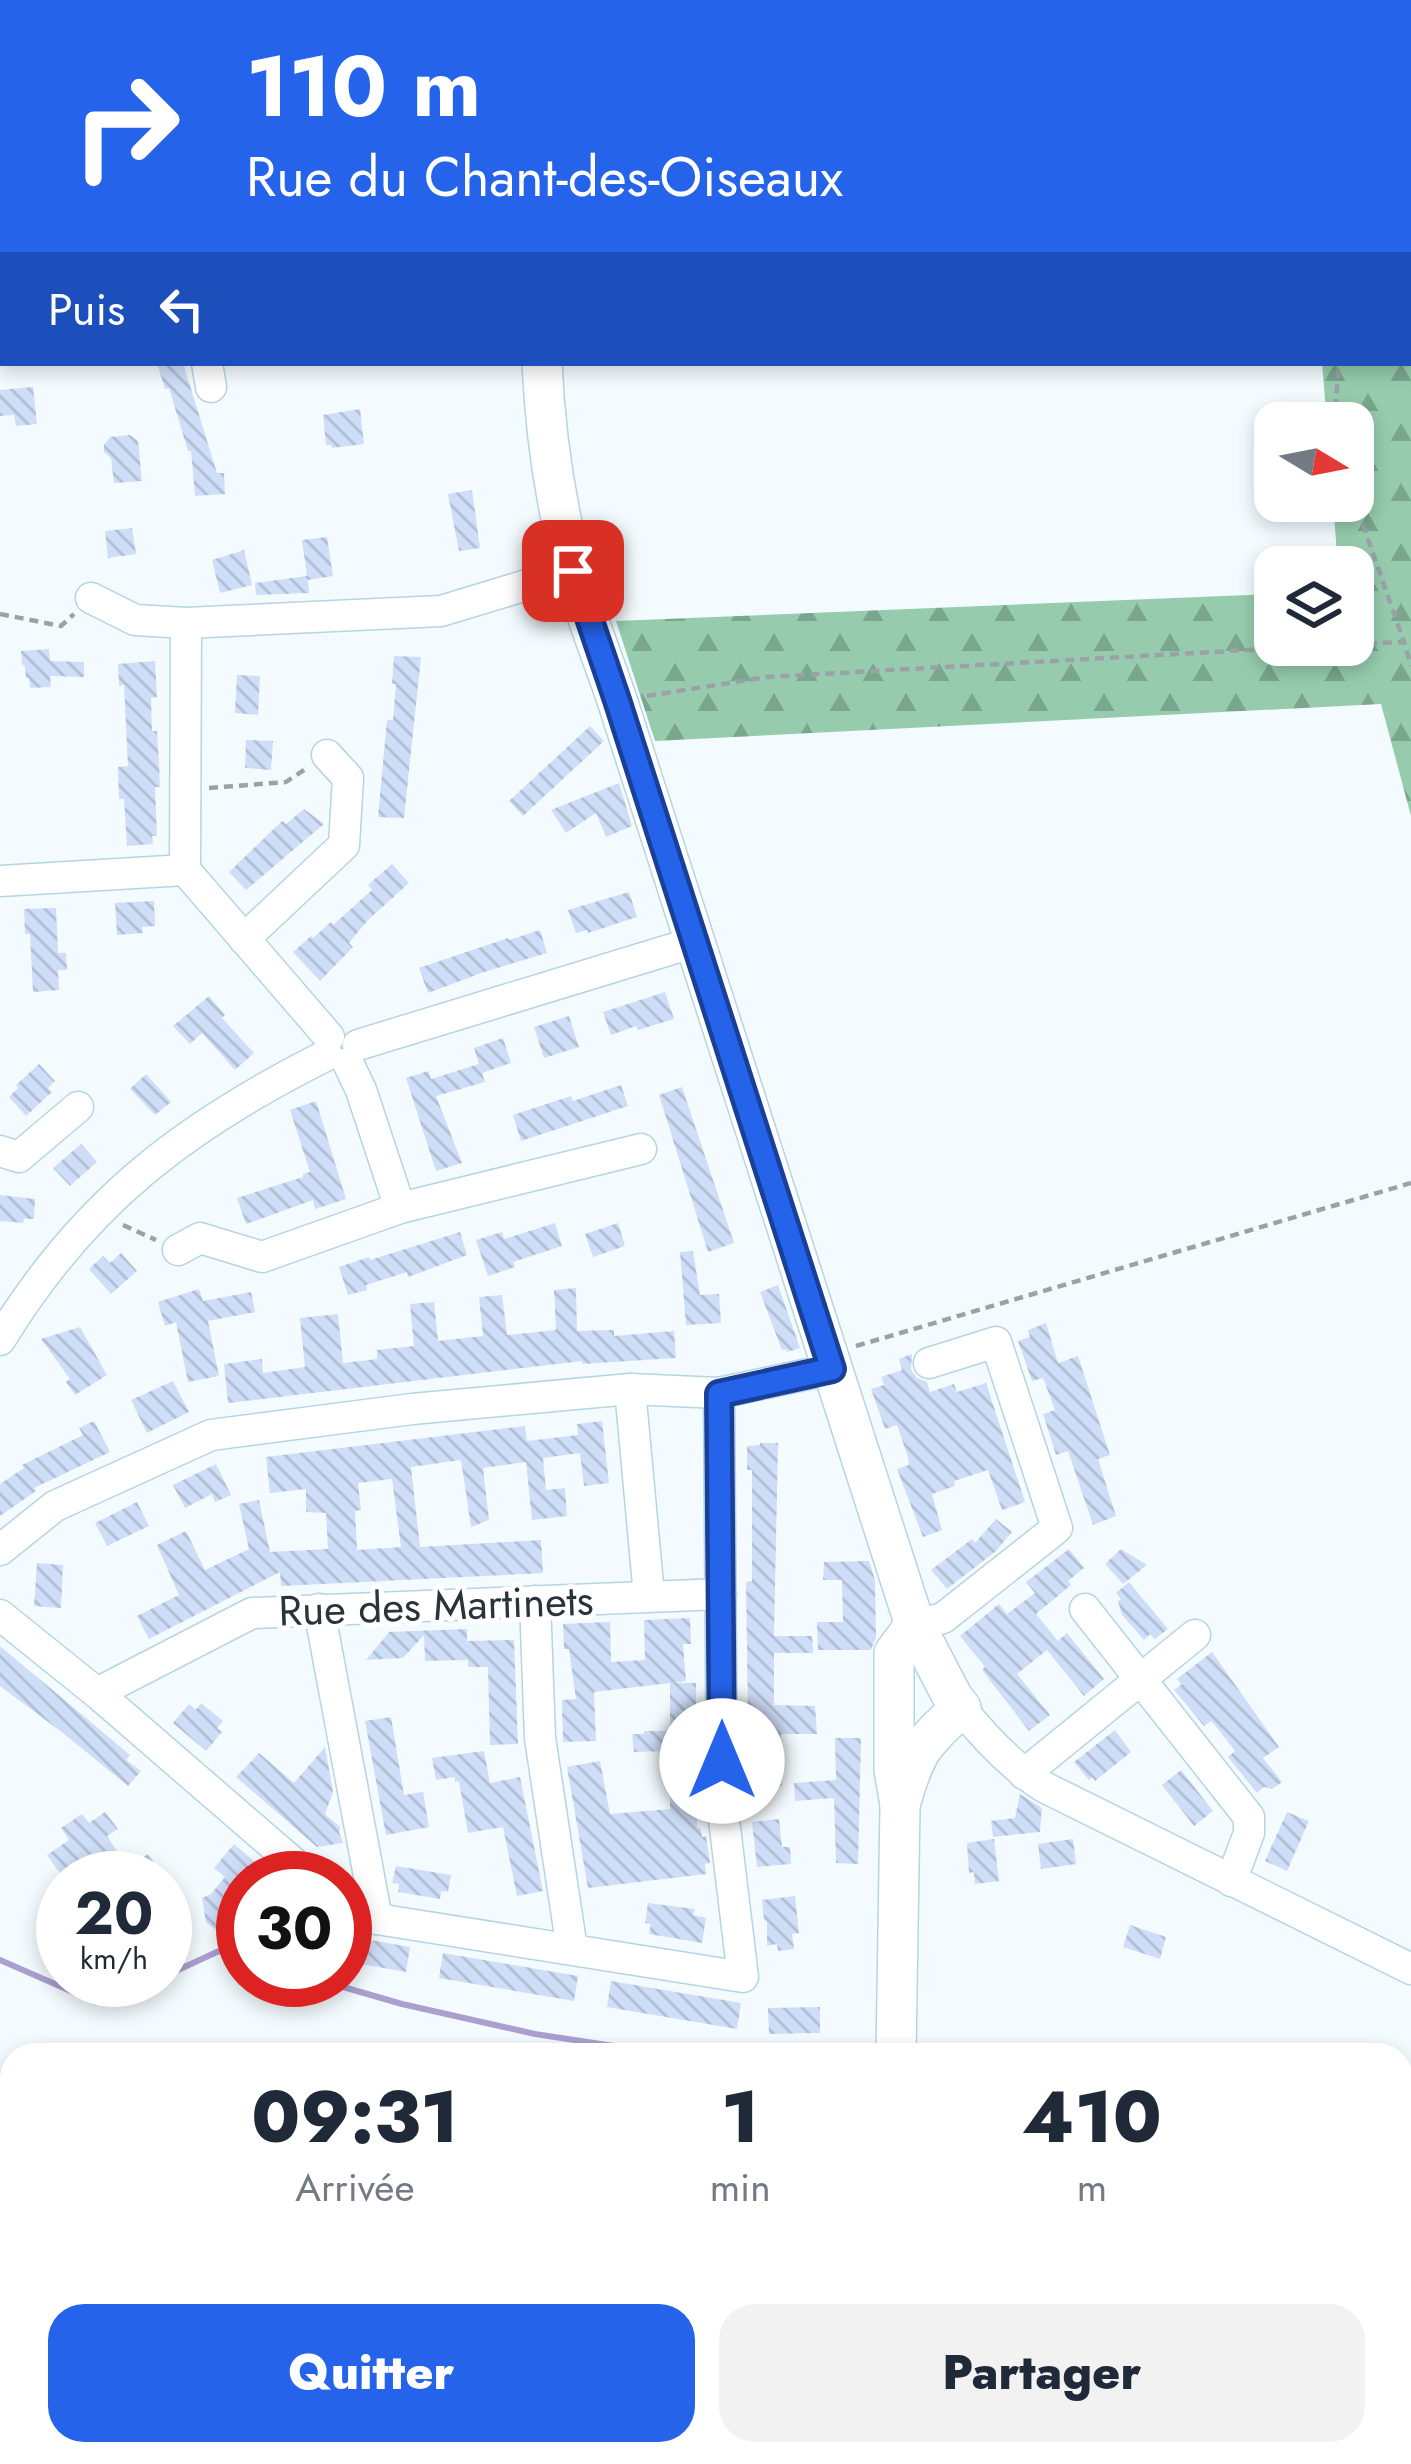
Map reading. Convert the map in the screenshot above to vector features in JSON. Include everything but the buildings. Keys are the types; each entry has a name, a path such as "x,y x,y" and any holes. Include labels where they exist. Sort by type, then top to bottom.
{"main road":[{"path":"542,366 555,492 573,571 915,1625 957,1703"},
{"path":"896,2043 899,1805 894,1770 894,1653 915,1625"},
{"path":"894,1732 915,1702 939,1696 957,1703"},
{"path":"899,1805 921,1748 957,1703"}],"street":[{"path":"92,598 135,620 186,623 441,611 573,571"},
{"path":"186,623 185,870 341,1050 362,1090 400,1208"},
{"path":"244,939 344,845 348,778 327,755"},
{"path":"0,881 185,870"},
{"path":"0,1340 56,1258 99,1211 148,1166 224,1110 341,1050 695,942"},
{"path":"0,1150 19,1157 78,1107"},
{"path":"178,1250 200,1238 262,1257 400,1208 641,1149"},
{"path":"915,1625 943,1618 1057,1528 996,1342 929,1363"},
{"path":"0,1550 55,1506 211,1435 412,1409 630,1389 719,1394 829,1362"},
{"path":"630,1389 649,1596"},
{"path":"372,1917 743,1977 722,1803 719,1394"},
{"name":"Rue des Martinets","path":"97,1693 252,1613 722,1594"},
{"path":"535,1600 540,1738 572,1949"},
{"path":"319,1609 377,1919"},
{"path":"1085,1609 1249,1816 1249,1833 1231,1881"},
{"path":"0,1615 279,1851"},
{"path":"1024,1774 1195,1635"},
{"path":"957,1703 1024,1774 1071,1802 1411,1970"}],"path":[{"path":"1337,402 1339,366"},
{"path":"1362,522 1411,666"},
{"path":"0,614 62,626 92,598"},
{"path":"1374,643 1404,642"},
{"path":"617,700 767,677 1254,650"},
{"path":"185,790 286,782 327,755"},
{"path":"829,1362 1411,1183"},
{"path":"99,1211 178,1250"}],"green space":[{"path":"1322,366 1411,366 1411,816 1381,704 655,741 616,621 1254,595 1254,666 1374,666 1374,546 1336,546 1335,522 1374,522 1374,402 1325,402"}],"waterway":[{"path":"192,1964 216,1952"},
{"path":"0,1960 36,1976"},
{"path":"372,1995 535,2034 594,2043"}],"route":[{"path":"573,571 832,1369 719,1394 722,1761"}]}
